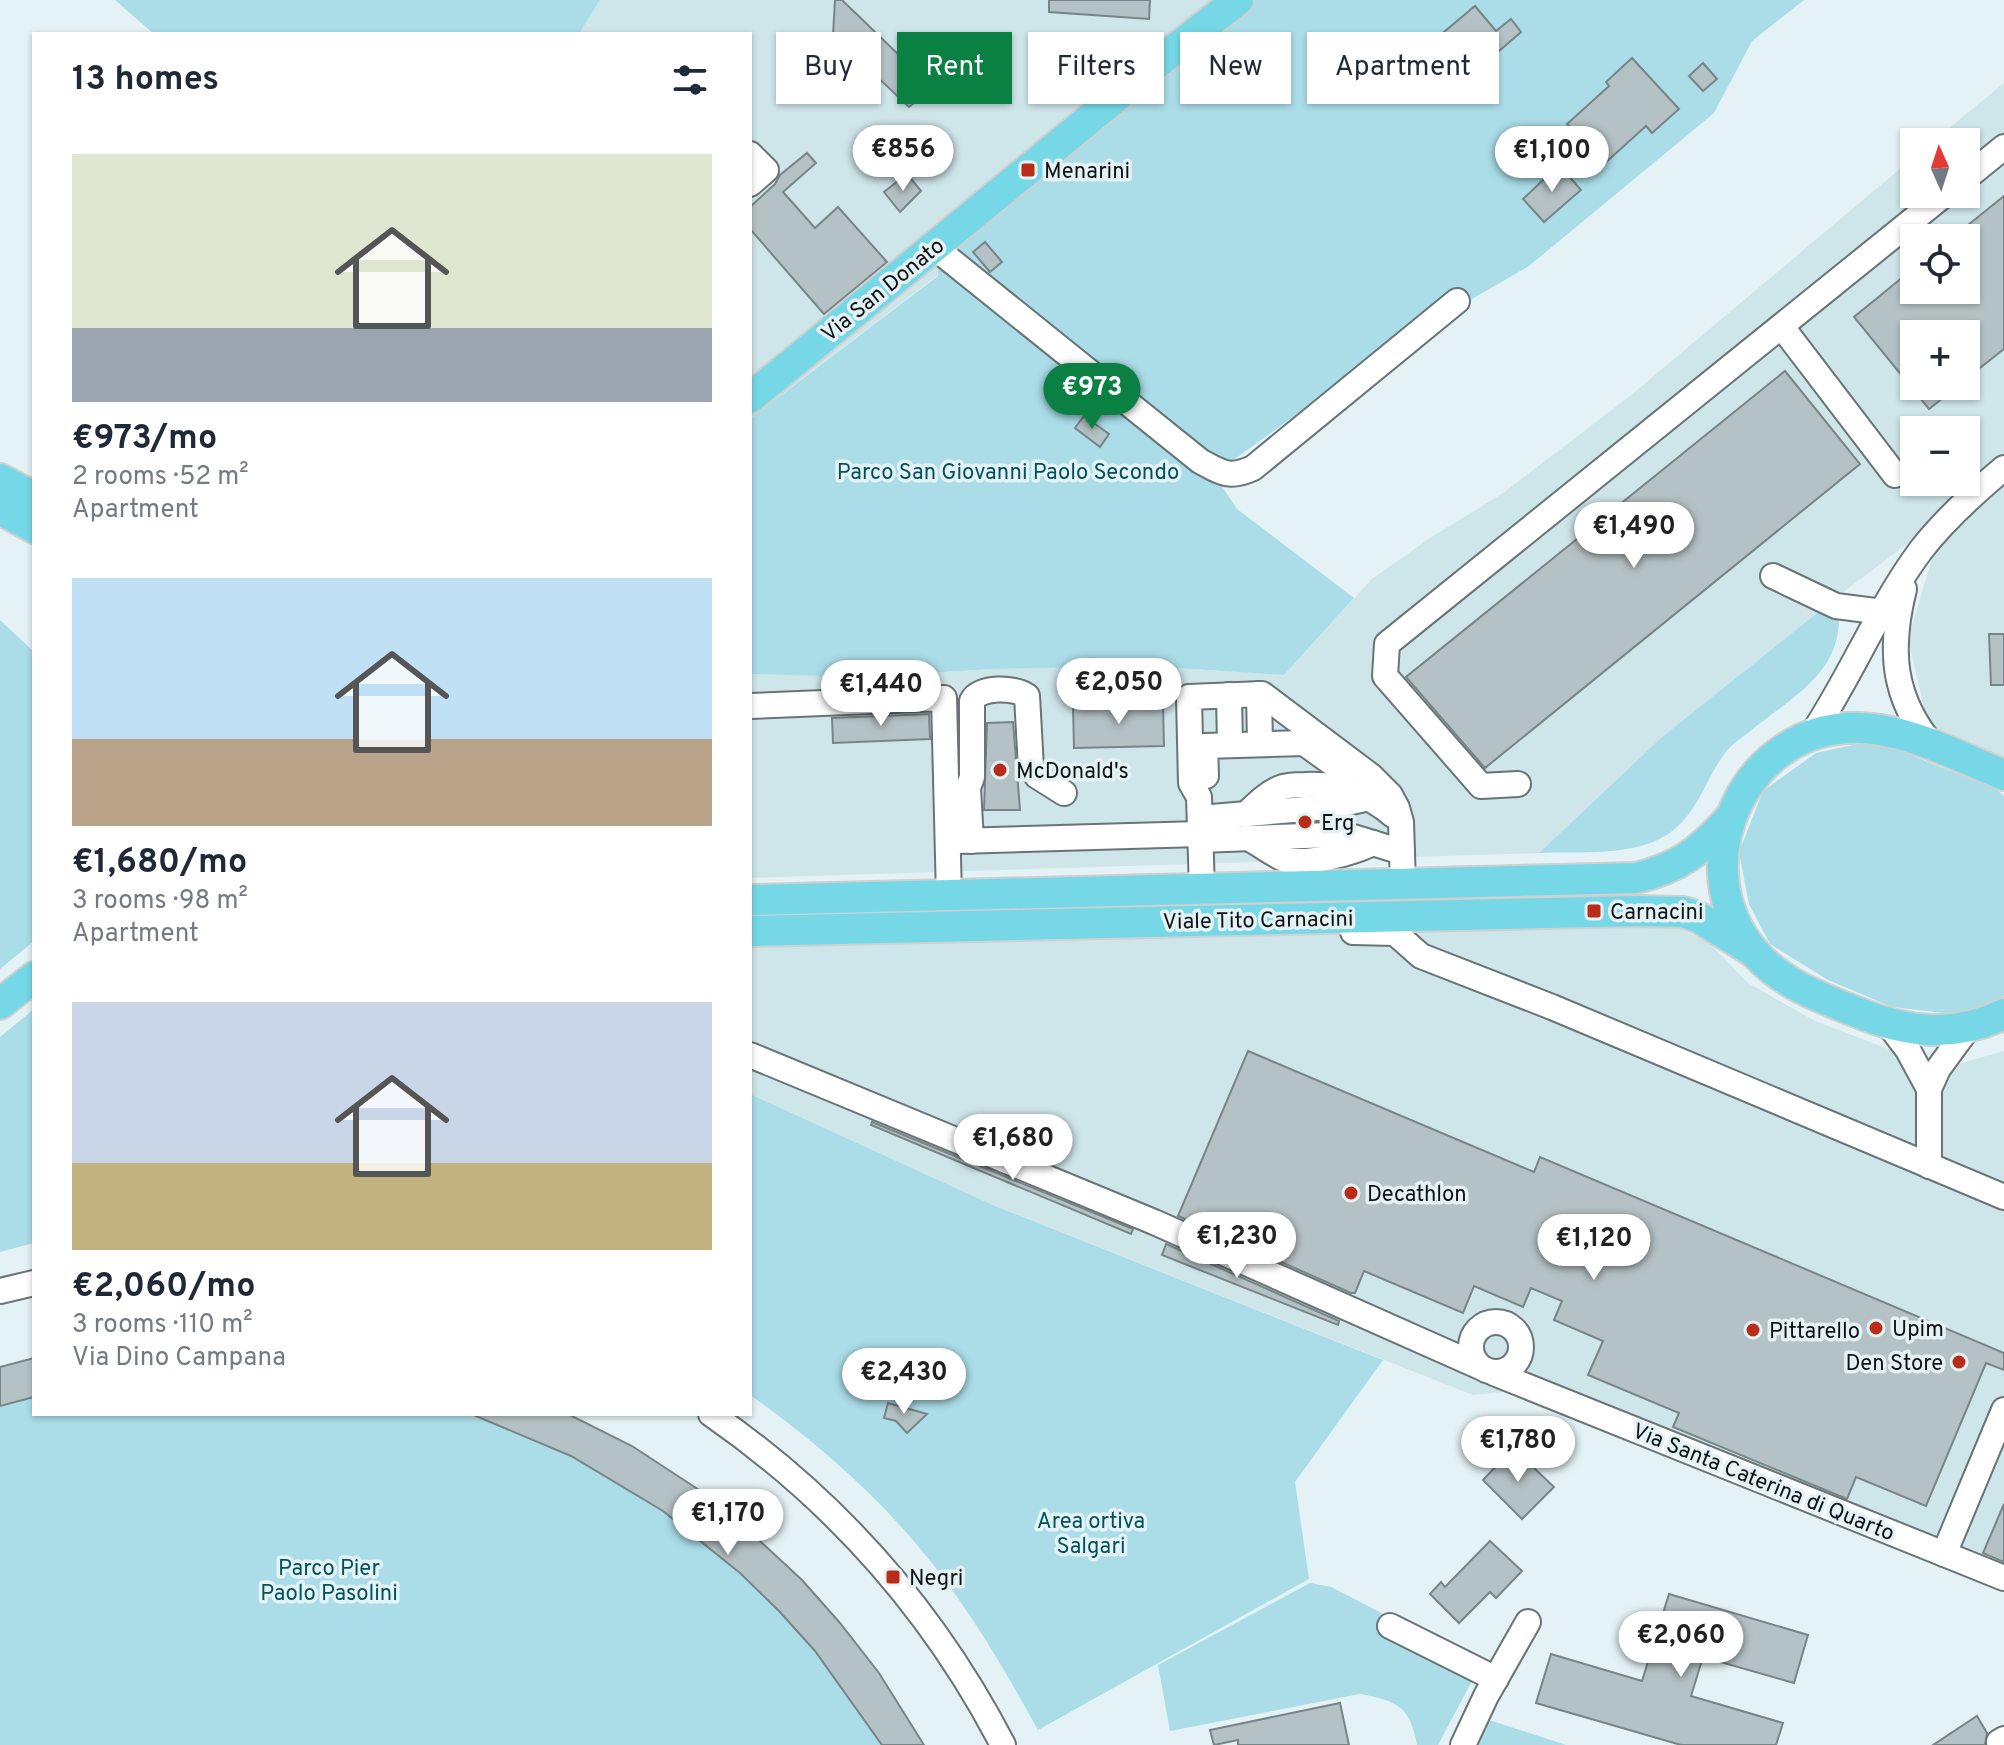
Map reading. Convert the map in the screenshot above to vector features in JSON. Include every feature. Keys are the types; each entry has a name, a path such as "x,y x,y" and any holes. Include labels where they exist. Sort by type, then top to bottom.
{"main road":[{"name":"Via San Donato","path":"752,396 1238,0"},
{"path":"0,479 32,496"},
{"path":"0,509 32,527"},
{"path":"2004,775 1888,731 1836,729 1792,744 1764,765 1750,782 1729,819 1722,847 1725,894 1740,931 1754,952 1771,969 1804,991 1889,1025 1936,1032 1968,1028 2004,1014"},
{"name":"Viale Tito Carnacini","path":"752,900 1636,878 1662,872 1687,859 1707,844 1729,819"},
{"name":"Viale Tito Carnacini","path":"752,931 1594,911 1683,912 1711,923 1754,952"},
{"path":"0,1004 32,979"}],"street":[{"path":"1980,167 2004,147"},
{"path":"752,156 766,170 752,182"},
{"path":"1518,784 1481,786 1385,676 1387,644 1928,208"},
{"path":"934,247 1200,461 1222,473 1238,475 1253,468 1457,301"},
{"path":"1782,327 1895,475"},
{"path":"1811,736 1833,704 1910,567 1935,533 1969,497 2004,468"},
{"path":"1910,567 1899,617 1896,661 1899,686 1910,714 1933,746"},
{"path":"1773,576 1836,606 1883,612"},
{"path":"949,896 972,777 972,701 975,695 1016,690 1027,696 1031,768 1037,776 1064,793"},
{"path":"1259,694 1260,744"},
{"path":"1200,822 1191,783 1189,697 1262,694 1371,776 1390,795 1401,822 1403,885"},
{"path":"1229,695 1230,745"},
{"path":"752,706 944,698 959,841"},
{"path":"1202,890 1200,822 1206,784 1205,746 1304,743 1343,771 1345,783 1341,787"},
{"path":"1246,827 1262,799 1283,786 1327,784 1369,798 1401,822"},
{"path":"959,841 1200,822 1246,827 1369,798"},
{"path":"1246,827 1286,860 1353,853 1373,843 1402,852"},
{"path":"1434,960 1427,941 1431,927 1445,915"},
{"path":"1282,919 1318,933 1395,933 1421,956 2004,1197"},
{"path":"1889,1025 1908,1050 1929,1089"},
{"path":"1929,1166 1929,1089 1938,1069 1968,1028"},
{"name":"Via Santa Caterina di Quarto","path":"752,1056 1154,1222 1486,1369 2004,1578"},
{"path":"0,1291 32,1283"},
{"path":"1944,1554 2004,1410"},
{"path":"714,1416 793,1477 854,1533 893,1577 956,1664 1003,1745"},
{"path":"1463,1745 1528,1622"},
{"path":"1390,1626 1496,1679"}],"shaded area":[{"path":"600,0 1233,0 1199,32 1180,32 1180,49 1164,64 1164,32 1028,32 1028,104 1121,104 938,275 752,417 752,32 580,32"},
{"path":"2004,83 2004,779 1933,746 1908,639 1933,555 2001,473 1980,489 1980,416 1900,416 1900,496 1971,496 1850,587 1662,737 1539,853 752,878 752,674 861,677 994,669 1147,666 1284,675 1372,579 1430,538 1503,493 1630,396 1900,169 1900,208 1980,208 1980,128 1949,128"},
{"path":"1672,924 1709,943 1748,983 1815,1021 1920,1061 1958,1064 2004,1051 2004,1592 1831,1516 1521,1390 1473,1395 995,1206 752,1095 752,947"}],"green space":[{"path":"115,0 600,0 580,32 152,32"},
{"name":"Parco San Giovanni Paolo Secondo","path":"1233,0 1804,0 1752,41 1714,113 1529,266 1417,327 1228,464 1207,464 1237,509 1354,598 1284,675 1147,666 994,669 861,677 752,674 752,417 938,276 938,252 1111,104 1164,104 1164,59 1180,45 1180,104 1291,104 1291,32 1196,32"},
{"path":"1826,606 1839,619 1837,639 1820,671 1794,697 1727,750 1693,809 1676,828 1651,843 1620,850 1539,853 1662,737"},
{"path":"0,620 32,650 32,943 0,969"},
{"path":"1862,743 1898,750 1996,789 2004,796 2004,996 1961,1015 1892,1007 1828,980 1770,944 1749,904 1739,852 1763,791 1816,753"},
{"path":"1235,899 1236,908 752,917 752,909"},
{"path":"32,1011 32,1244 0,1252 0,1037"},
{"name":"Area ortiva Salgari","path":"752,1095 995,1206 1383,1360 1295,1482 1309,1579 1038,1730 952,1589 918,1546 839,1465 752,1397"},
{"name":"Parco Pier Paolo Pasolini","path":"32,1398 32,1416 471,1416 534,1439 573,1457 640,1497 733,1567 762,1593 815,1651 882,1745 0,1745 0,1406"},
{"path":"1310,1583 1331,1587 1481,1664 1438,1745 1417,1745 1410,1722 1400,1708 1384,1699 1360,1694 1170,1731 1158,1665"},
{"path":"1489,1720 1566,1745 1475,1745"}],"building":[{"path":"835,0 842,0 875,32 833,32"},
{"path":"1049,0 1150,0 1149,19 1049,12"},
{"path":"1475,6 1496,31 1511,19 1521,32 1499,51 1499,32 1444,32"},
{"path":"881,38 897,53 897,96 881,80"},
{"path":"1632,58 1679,109 1652,133 1646,126 1604,164 1567,124 1609,86 1606,82"},
{"path":"1703,63 1717,79 1703,91 1689,76"},
{"path":"807,153 816,163 783,192 815,228 838,207 887,262 824,314 752,231 752,205 775,184 780,175"},
{"path":"1559,165 1581,190 1544,222 1523,199"},
{"path":"907,174 921,191 900,212 884,192"},
{"path":"2004,196 2004,349 1980,368 1980,320 1900,320 1900,373 1854,317 1900,279 1900,304 1980,304 1980,224 1969,224"},
{"path":"985,242 1002,262 990,272 973,252"},
{"path":"1785,371 1860,464 1485,768 1406,677"},
{"path":"1922,400 1940,400 1929,409"},
{"path":"1084,416 1109,434 1100,447 1075,428"},
{"path":"1989,634 2004,634 2004,685 1991,685"},
{"path":"1163,703 1164,746 1074,748 1073,706"},
{"path":"929,714 930,739 833,743 832,718"},
{"name":"McDonald's","path":"1013,722 1020,810 984,810 987,723"},
{"path":"1248,1051 1534,1172 1540,1157 2004,1353 2004,1370 1986,1363 1926,1506 1856,1477 1847,1499 1673,1427 1679,1413 1588,1375 1603,1341 1554,1320 1562,1301 1531,1288 1523,1307 1474,1286 1463,1313 1364,1271 1355,1293 1351,1293 1178,1216"},
{"path":"872,1122 1133,1229 1131,1234 871,1125"},
{"path":"1166,1244 1339,1321 1338,1325 1162,1255"},
{"path":"32,1359 32,1398 0,1406 0,1367"},
{"path":"888,1403 927,1414 907,1433 896,1421 884,1418"},
{"path":"476,1416 572,1416 632,1446 719,1503 802,1580 840,1623 879,1673 924,1745 882,1745 815,1651 740,1573 663,1511 571,1456"},
{"path":"1513,1448 1554,1487 1522,1519 1483,1480"},
{"path":"2004,1504 2004,1562 1983,1553"},
{"path":"1490,1541 1522,1571 1496,1598 1490,1592 1459,1623 1430,1594 1441,1582 1445,1587"},
{"path":"1669,1594 1808,1635 1794,1683 1703,1657 1691,1696 1783,1723 1776,1745 1681,1745 1536,1703 1551,1654 1642,1681"},
{"path":"1340,1703 1349,1745 1238,1745 1238,1740 1214,1745 1210,1730"},
{"path":"1977,1716 1987,1733 1985,1745 1933,1745"}],"place":[{"name":"Menarini","path":"1028,170"},
{"name":"McDonald's","path":"1000,770"},
{"name":"Erg","path":"1305,822"},
{"name":"Carnacini","path":"1594,911"},
{"name":"Decathlon","path":"1351,1193"},
{"name":"Upim","path":"1876,1328"},
{"name":"Pittarello","path":"1753,1330"},
{"name":"Den Store","path":"1959,1362"},
{"name":"Negri","path":"893,1577"}]}
